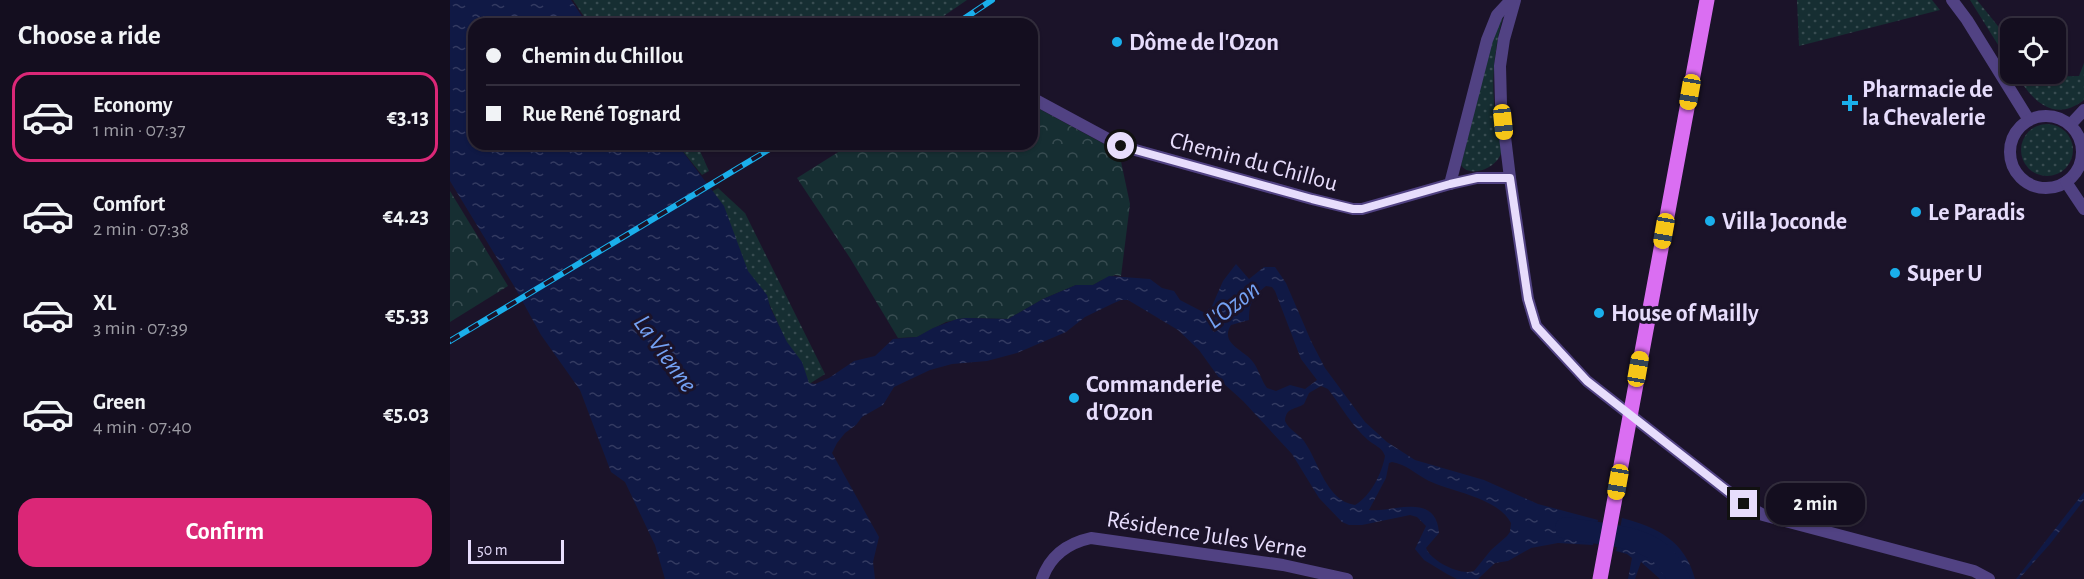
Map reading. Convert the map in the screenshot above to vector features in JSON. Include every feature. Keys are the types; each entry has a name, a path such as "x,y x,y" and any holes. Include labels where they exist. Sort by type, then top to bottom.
{"main road":[{"path":"1600,579 1707,0"}],"street":[{"path":"1513,0 1500,66 1501,104 1528,299 1536,326 1587,381 1744,504 1763,515 1974,571 1989,579"},
{"path":"1450,184 1487,40 1497,15 1513,0"},
{"path":"1952,0 1967,20 2029,120"},
{"name":"Chemin du Chillou","path":"1038,101 1121,146 1353,209 1362,209 1477,178 1510,178"},
{"path":"2070,124 2084,110"},
{"path":"2043,116 2057,118 2070,124 2082,143 2082,156 2079,167 2066,182 2044,188 2029,183 2020,176 2013,164 2010,152 2013,138 2019,128 2029,120 2043,116"},
{"path":"2066,182 2084,209"},
{"name":"Résidence Jules Verne","path":"1042,579 1049,564 1058,554 1078,541 1091,538 1283,565 1347,579"}],"green space":[{"path":"573,0 967,0 941,18 585,18"},
{"path":"1797,0 1932,0 1940,10 1799,46"},
{"path":"1970,0 1977,0 2000,29 2000,48"},
{"path":"1504,14 1496,47 1493,80 1501,153 1489,167 1470,171 1461,165 1493,36"},
{"path":"2084,63 2084,100 2073,107 2062,110 2053,109 2036,100 2023,84 2066,84 2066,76 2079,76"},
{"path":"1038,108 1119,152 1130,204 1121,276 1115,275 1093,285 1076,285 1043,299 1008,319 966,318 946,322 917,337 898,338 850,258 797,178 841,150 1038,150"},
{"path":"2042,124 2052,124 2066,131 2073,150 2066,169 2052,176 2042,176 2032,172 2025,165 2021,155 2021,145 2025,135 2032,128"},
{"path":"682,150 702,150 700,151 709,171 702,175"},
{"path":"718,188 745,213 825,374 806,386 763,290 747,276 711,192"},
{"path":"450,191 508,286 450,322"}],"water":[{"name":"La Vienne","path":"450,0 571,0 583,18 468,18 468,150 682,150 724,206 748,271 767,295 770,307 787,342 802,362 809,383 815,384 829,378 854,361 875,356 893,339 917,337 957,319 1008,319 1043,299 1076,285 1093,285 1109,276 1150,279 1162,288 1174,291 1180,300 1205,313 1212,306 1223,281 1236,264 1249,279 1264,267 1275,267 1286,283 1325,368 1365,422 1387,442 1415,460 1484,480 1538,504 1598,520 1593,545 1558,543 1531,548 1508,561 1495,563 1478,579 1457,579 1424,560 1415,549 1426,526 1417,517 1410,515 1362,525 1349,525 1342,522 1319,498 1292,454 1243,401 1222,382 1199,350 1178,330 1128,300 1121,300 1085,317 1066,332 1017,353 987,361 952,364 930,370 894,387 883,405 862,417 845,433 832,453 879,537 873,562 875,579 665,579 655,545 625,482 611,472 580,390 541,335 450,181","holes":["1266,286 1272,287 1301,359 1317,380 1305,389 1290,385 1276,391 1267,388 1253,362 1234,346 1228,337 1231,325 1249,320 1252,301 1257,294","1321,386 1328,389 1357,429 1385,456 1375,484 1355,505 1345,502 1330,489 1304,441 1285,421 1287,413 1304,404 1309,393","1389,463 1402,465 1429,481 1496,507 1511,523 1510,532 1474,571 1461,571 1440,562 1426,548 1439,533 1436,520 1430,512 1412,507 1369,510 1386,478"]},
{"path":"2084,492 2084,500 2050,544 2019,579 2016,579"},
{"path":"1622,518 1658,531 1677,545 1695,579 1660,579 1641,562 1635,579 1628,579 1632,558 1616,551"}],"waterway":[{"name":"L'Ozon","path":"1566,528 1628,538 1639,542 1666,558 1679,579"}],"railway":[{"path":"965,18 992,0"},
{"path":"450,341 768,150"}],"place":[{"name":"Dôme de l'Ozon","path":"1117,42"},
{"name":"Pharmacie de la Chevalerie","path":"1850,103"},
{"name":"Le Paradis","path":"1916,212"},
{"name":"Villa Joconde","path":"1710,221"},
{"name":"Super U","path":"1895,273"},
{"name":"House of Mailly","path":"1599,313"},
{"name":"Commanderie d'Ozon","path":"1074,398"}],"route":[{"path":"1121,146 1353,209 1362,209 1477,178 1510,178 1531,314 1543,336 1587,381 1744,504"}]}
